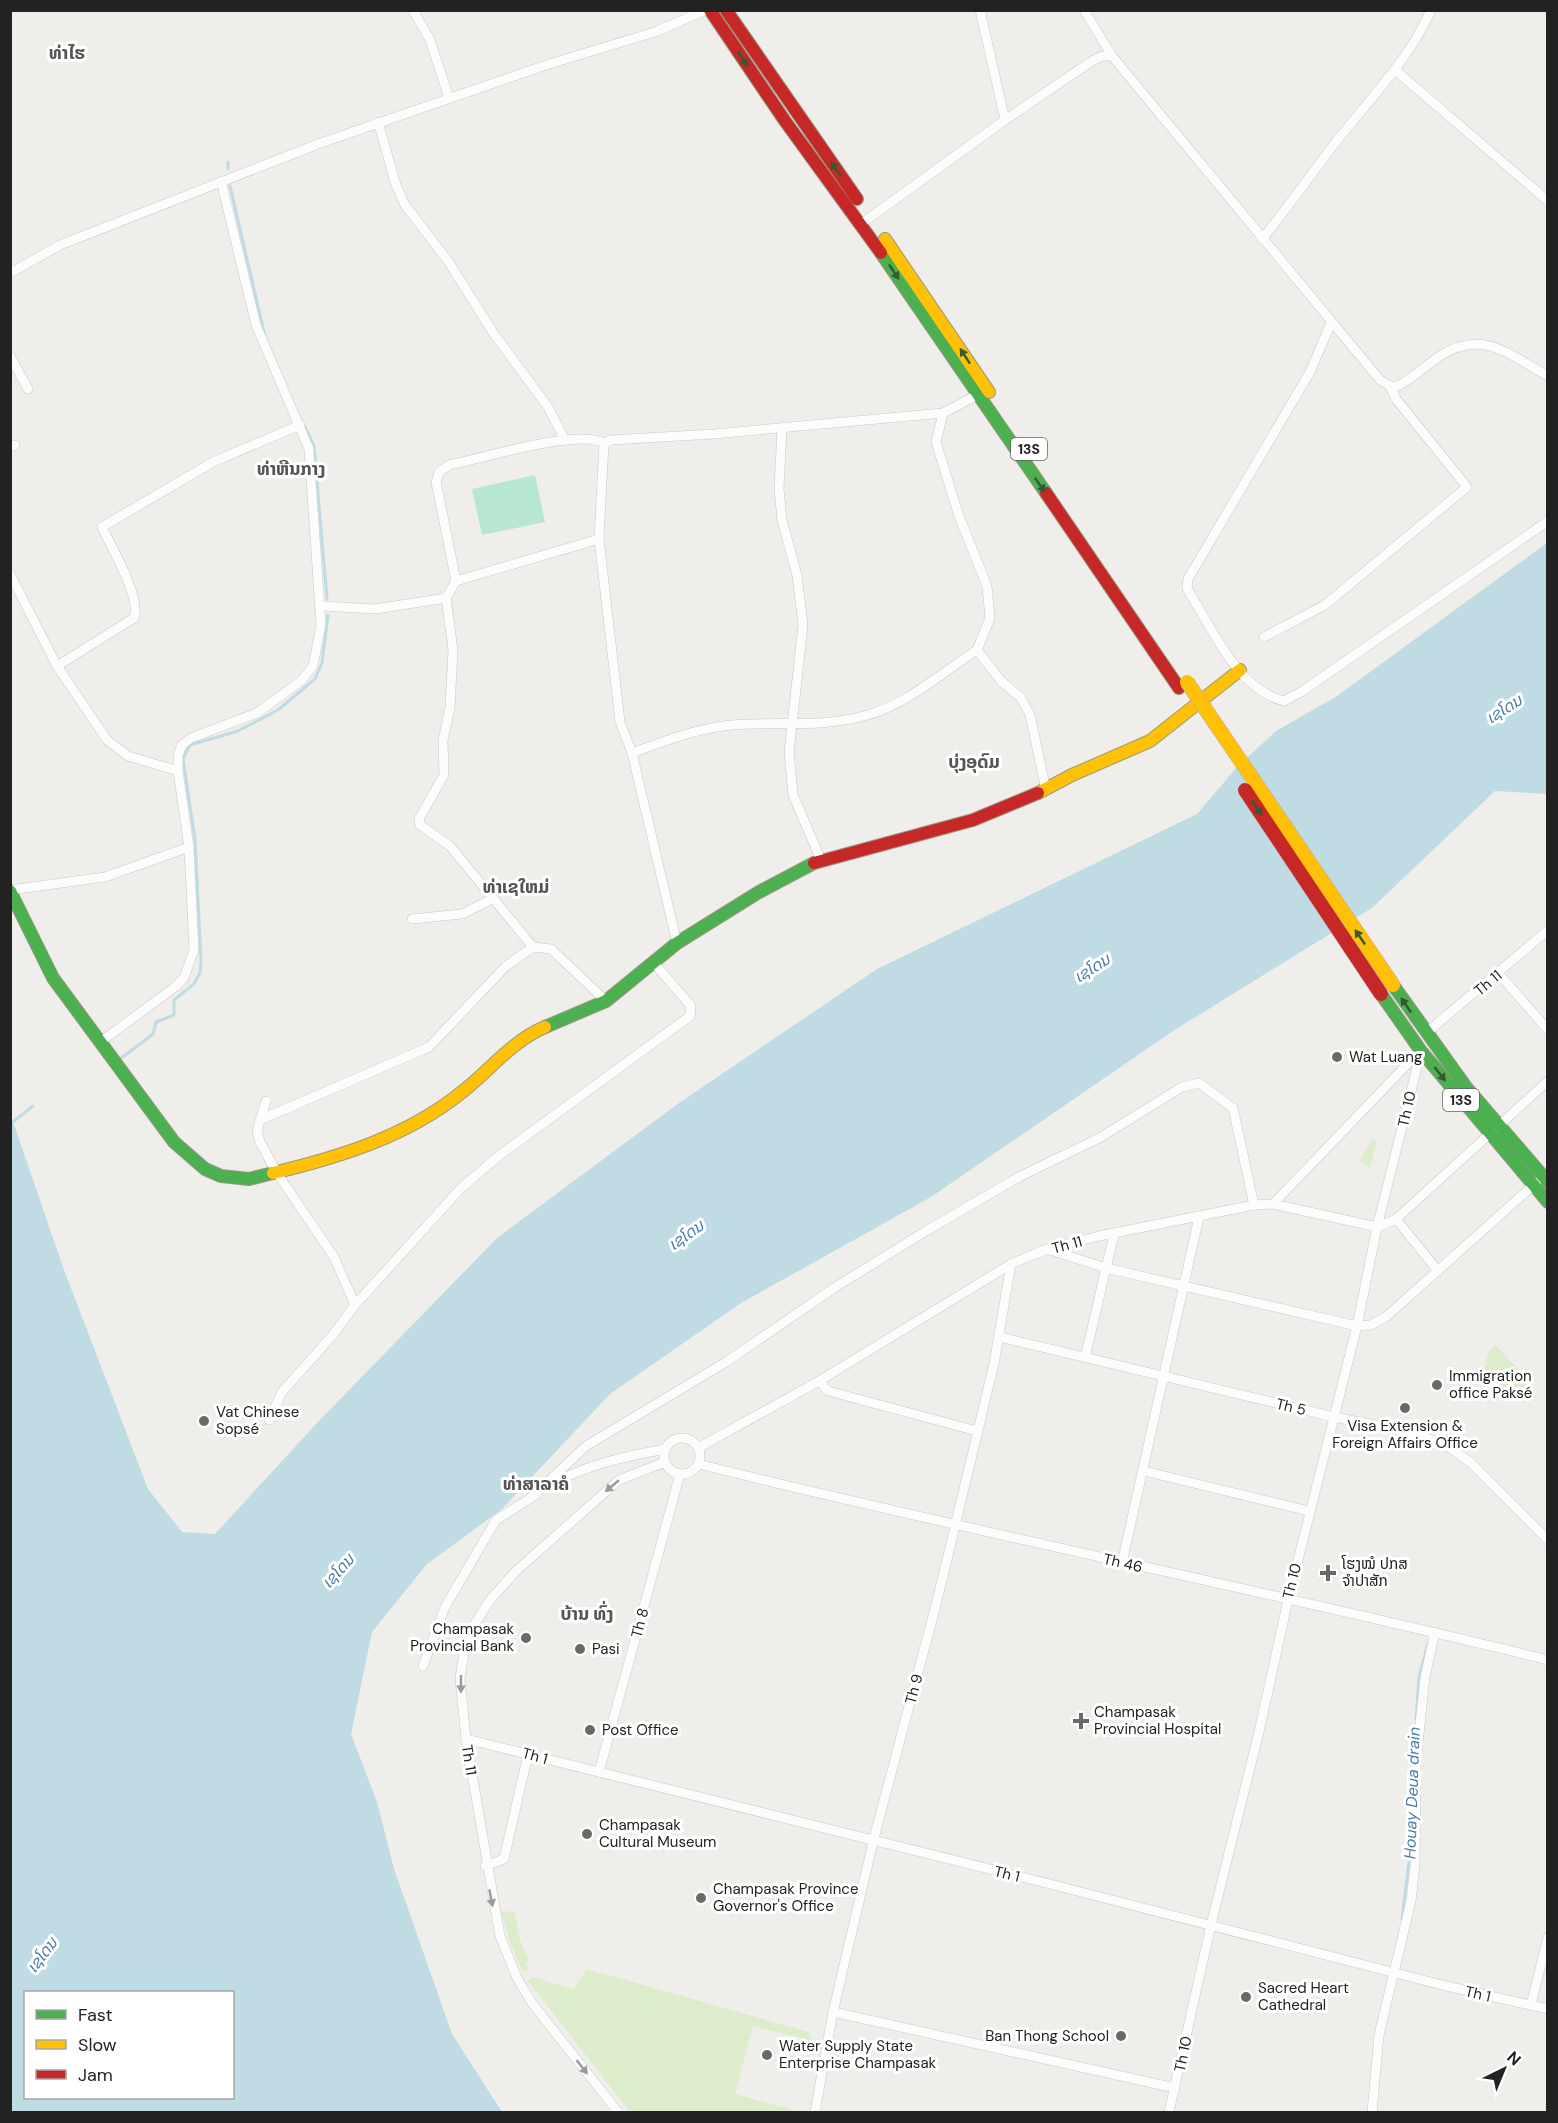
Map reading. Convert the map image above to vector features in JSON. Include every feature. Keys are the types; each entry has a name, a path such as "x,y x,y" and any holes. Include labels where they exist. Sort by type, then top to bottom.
{"main road":[{"name":"13S","path":"708,10 785,121 865,220"},
{"name":"13S","path":"726,10 982,392 1493,1130"},
{"path":"10,891 52,978 174,1142 191,1160 221,1176 249,1179 319,1162 394,1135 461,1093 526,1035 606,1000 677,943 759,892 821,860 974,820 1046,790 1072,775 1150,741 1239,670"},
{"name":"13S","path":"1183,685 1381,994 1421,1051 1493,1130 1543,1180 1548,1202"}],"street":[{"path":"413,10 430,40 449,98"},
{"path":"10,273 60,245 221,181 378,122 620,41 655,32 708,10"},
{"path":"980,10 1005,120"},
{"path":"1084,10 1112,56 1331,323 1380,380 1390,386 1396,399 1467,487 1325,604 1264,637"},
{"path":"1262,239 1303,190 1326,154 1395,70 1420,36 1431,10"},
{"path":"865,220 1092,61 1102,56 1112,56"},
{"path":"1395,70 1548,201"},
{"path":"378,122 396,185 405,205 448,261 494,333 548,407 565,440"},
{"path":"99,1043 175,987 190,966 194,950 189,847 177,771 178,755 182,745 191,738 257,713 301,681 313,666 318,647 322,606 309,449 256,325 221,181"},
{"path":"1331,323 1310,372 1188,579 1187,588 1192,597 1239,670 1262,692 1284,701 1319,680 1548,521"},
{"path":"1390,386 1406,382 1442,355 1479,343 1505,350 1548,376"},
{"path":"10,356 28,389"},
{"path":"533,947 450,846 420,825 418,819 444,775 443,740 450,708 453,650 446,597 456,580 436,482 440,472 449,465 565,440 597,440 604,443 611,440 782,428 943,413 982,392"},
{"path":"632,753 708,728 735,725 835,723 888,708 911,696 977,650 990,618 987,586 959,516 936,442 943,413"},
{"path":"57,666 134,618 137,612 128,581 102,526 213,462 300,425"},
{"path":"782,428 780,499 796,574 803,625 789,752 793,795 821,860"},
{"path":"604,443 599,539 620,722 632,753 677,943"},
{"path":"456,580 599,539"},
{"path":"10,574 57,666 107,740 128,756 177,771"},
{"path":"322,606 375,609 446,597"},
{"path":"977,650 1001,681 1021,698 1030,715 1046,790"},
{"path":"10,891 105,877 189,847"},
{"path":"412,919 462,914 492,899"},
{"name":"Th 11","path":"1426,1033 1499,974 1548,930"},
{"path":"260,1120 285,1106 429,1047 506,966 533,947 551,949 606,1000"},
{"path":"269,1420 282,1392 332,1336 355,1305 461,1188 500,1155 690,1016 691,1006 653,962"},
{"path":"1499,974 1548,1030"},
{"path":"1273,1204 1421,1051"},
{"name":"Th 10","path":"1169,2112 1309,1511 1357,1326 1377,1227 1421,1051"},
{"path":"1377,1227 1396,1219 1548,1081"},
{"path":"533,1496 586,1446 726,1362 844,1282 1019,1177 1101,1137 1182,1087 1199,1083 1233,1108 1254,1205"},
{"path":"266,1101 257,1131 260,1142 277,1173 334,1257 355,1305"},
{"path":"1047,1249 1106,1268 1184,1284 1357,1326 1371,1325 1387,1316 1543,1180"},
{"name":"Th 11","path":"698,1448 819,1381 1011,1264 1047,1249 1254,1205 1273,1204 1377,1227"},
{"path":"1122,1563 1199,1217"},
{"path":"1396,1219 1438,1271"},
{"path":"1085,1358 1114,1234"},
{"name":"Th 9","path":"815,2112 833,2012 873,1842 956,1524 1000,1337 1011,1264"},
{"name":"Th 5","path":"1000,1337 1334,1417 1401,1430 1445,1444 1470,1462 1548,1540"},
{"path":"819,1381 828,1391 977,1431"},
{"path":"681,1439 689,1440 698,1448 698,1464 692,1471 680,1474 672,1471 665,1462 669,1443 681,1439"},
{"path":"423,1666 445,1607 496,1520 562,1479 625,1456 666,1449"},
{"name":"Th 11","path":"618,2112 532,2003 517,1978 500,1936 486,1866 461,1710 461,1670 474,1625 490,1600 516,1571 619,1480 665,1462"},
{"name":"Th 46","path":"698,1464 1122,1563 1435,1632 1548,1660"},
{"path":"1144,1471 1309,1511"},
{"name":"Th 8","path":"599,1772 680,1474"},
{"path":"1372,2112 1378,2035 1396,1972 1411,1901 1415,1866 1416,1763 1425,1677 1435,1632"},
{"name":"Th 1","path":"466,1739 1211,1925 1477,1994 1548,2009"},
{"path":"486,1866 504,1859 528,1754"},
{"path":"1531,2005 1548,1937"},
{"path":"833,2012 1175,2088"}],"green space":[{"path":"535,475 545,522 482,535 472,489"},
{"path":"1372,1139 1377,1141 1370,1168 1360,1161"},
{"path":"1495,1344 1523,1375 1520,1378 1538,1397 1509,1401 1495,1388 1484,1371 1488,1352"},
{"path":"514,1911 520,1940 529,1961 526,1962 528,1970 523,1972 511,1945 501,1912"},
{"path":"587,1969 809,2032 812,2041 753,2026 735,2094 793,2110 793,2112 630,2112 528,1981 533,1977 573,1989"}],"water":[{"name":"ເຊໂດນ","path":"1547,543 1547,794 1495,791 1372,908 1173,1031 931,1197 741,1303 610,1394 502,1509 427,1564 372,1632 351,1734 377,1802 394,1869 452,2034 502,2112 11,2112 10,1113 64,1270 148,1489 182,1532 215,1534 317,1423 497,1238 679,1103 877,969 1197,814 1237,767 1276,731 1337,696"}],"waterway":[{"path":"228,162 228,169"},
{"path":"230,186 265,336"},
{"path":"304,425 314,446 327,599"},
{"path":"120,1059 153,1034 156,1022 174,1015 174,1000 194,984 200,973 195,839 183,759 190,745 238,731 278,710 315,679 322,663 328,615"},
{"path":"14,1121 33,1106"},
{"name":"Houay Deua drain","path":"1416,1719 1419,1677 1428,1644"},
{"name":"Houay Deua drain","path":"1402,1919 1411,1845"}],"traffic: fast":[{"path":"881,253 1046,493"},
{"path":"545,1027 606,1001 677,943 759,892 814,863"},
{"path":"10,891 53,978 174,1142 205,1169 221,1176 249,1179 273,1173"},
{"path":"1393,985 1466,1087 1548,1182"},
{"path":"1381,994 1421,1051 1548,1202"}],"traffic: slow":[{"path":"885,239 989,392"},
{"path":"1038,793 1072,775 1150,741 1240,670"},
{"path":"1187,682 1393,985"},
{"path":"273,1173 348,1152 419,1121 462,1092 522,1040 545,1027"}],"traffic: jam":[{"path":"710,10 785,121 881,253"},
{"path":"726,10 857,199"},
{"path":"1046,493 1179,688"},
{"path":"1245,790 1381,994"},
{"path":"814,863 973,820 1038,793"}],"place":[{"name":"Wat Luang","path":"1337,1057"},
{"name":"Immigration office Paksé","path":"1437,1385"},
{"name":"Visa Extension & Foreign Affairs Office","path":"1405,1408"},
{"name":"Vat Chinese Sopsé","path":"204,1421"},
{"name":"ໂຮງໝໍ ປກສ ຈຳປາສັກ","path":"1328,1573"},
{"name":"Champasak Provincial Bank","path":"526,1638"},
{"name":"Pasi","path":"580,1649"},
{"name":"Champasak Provincial Hospital","path":"1081,1721"},
{"name":"Post Office","path":"590,1730"},
{"name":"Champasak Cultural Museum","path":"587,1834"},
{"name":"Champasak Province Governor's Office","path":"701,1898"},
{"name":"Sacred Heart Cathedral","path":"1246,1997"},
{"name":"Ban Thong School","path":"1121,2036"},
{"name":"Water Supply State Enterprise Champasak","path":"767,2055"}],"district":[{"name":"ທ່າໄຮ","path":"67,53"},
{"name":"ທ່າຫີນກາງ","path":"291,469"},
{"name":"ບຸ່ງອຸດົມ","path":"974,762"},
{"name":"ທ່າເຊໃຫມ່","path":"516,887"},
{"name":"ທ່າສາລາຄໍ","path":"536,1484"},
{"name":"ບ້ານ ທົ່ງ","path":"587,1614"}]}
